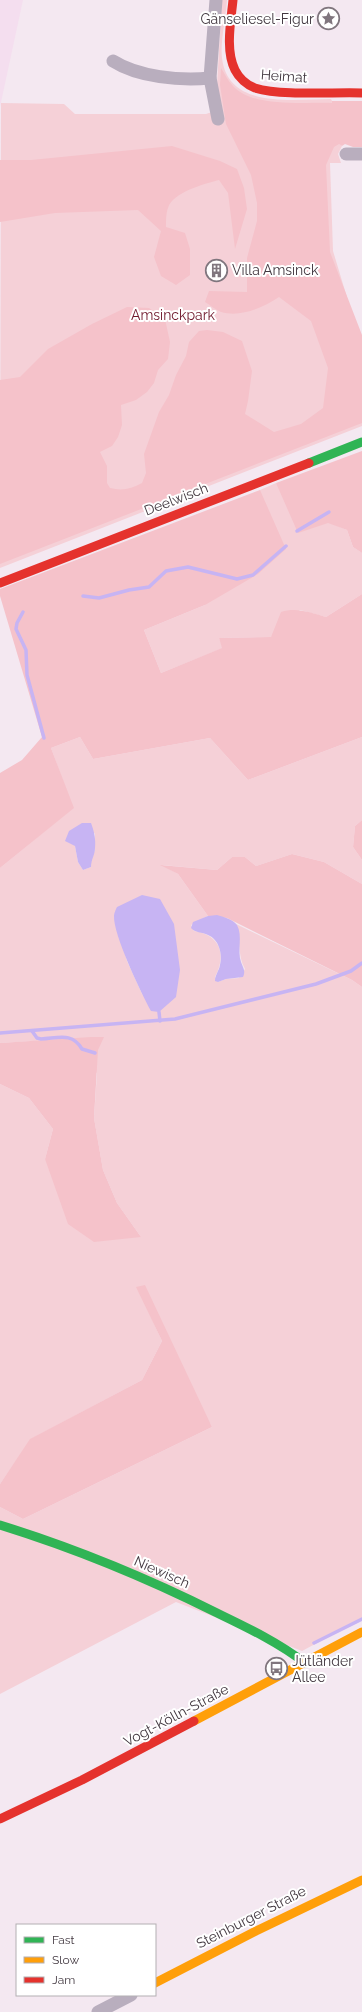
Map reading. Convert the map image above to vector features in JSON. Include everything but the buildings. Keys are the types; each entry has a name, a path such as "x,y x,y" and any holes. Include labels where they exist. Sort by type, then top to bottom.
{"street":[{"path":"216,0 210,78 218,119"},
{"name":"Heimat","path":"234,0 230,51 231,61 234,70 246,84 262,90 270,91 362,93"},
{"path":"113,61 137,72 180,79 210,78"},
{"path":"346,154 362,154"},
{"name":"Deelwisch","path":"0,583 362,442"},
{"name":"Niewisch","path":"0,1524 40,1536 90,1556 195,1602 290,1651 305,1663"},
{"name":"Vogt-Kölln-Straße","path":"0,1819 82,1780 362,1632"},
{"name":"Steinburger Straße","path":"156,1982 256,1931 362,1880"},
{"path":"98,2012 129,1996"}],"shaded area":[{"path":"0,0 23,0 0,107"},
{"path":"221,68 233,86 242,93 253,98 266,101 294,103 362,101 362,147 353,147 345,144 342,146 339,144 334,147 326,165 330,252 362,335 362,423 0,564 0,380 20,377 48,349 92,324 127,307 149,308 165,319 170,342 168,359 158,370 154,383 147,392 136,400 121,405 122,425 118,437 112,446 100,452 107,466 107,483 110,488 126,489 142,483 146,473 144,454 159,412 169,395 176,375 186,356 189,342 199,331 207,330 223,332 242,341 252,371 245,414 274,432 301,424 323,408 328,368 311,321 279,297 259,308 236,314 221,312 205,302 209,291 247,292 247,258 257,221 257,203 251,175 226,124 220,85"},
{"path":"172,146 220,161 237,169 244,188 247,209 235,249 228,193 219,180 182,193 171,202 166,217 166,227 185,233 190,249 190,275 176,285 161,276 154,257 161,231 138,210 55,213 0,222 0,160 31,160"},
{"path":"362,451 362,553 353,547 347,530 328,523 298,533 276,483"},
{"path":"260,490 286,549 258,574 205,605 144,630 161,673 222,648 219,638 271,637 281,612 298,610 326,617 362,594 362,737 248,780 210,738 93,759 80,737 51,748 74,808 0,868 0,773 22,760 42,737 0,596 0,589"},
{"path":"362,820 362,860 353,847 355,826"},
{"path":"82,823 91,823 95,841 95,850 91,867 83,870 78,862 75,846 65,841 69,831"},
{"path":"292,854 324,862 362,884 362,987 352,980 227,918 208,916 178,874 160,865 217,870 232,857 245,857 256,866"},
{"path":"142,895 160,899 174,924 180,970 176,997 159,1012 151,1011 146,1002 128,964 115,925 114,915 117,907"},
{"path":"217,915 235,923 239,929 240,957 244,971 243,977 226,979 218,982 215,981 221,961 219,948 212,937 194,931 191,928 193,922 208,916"},
{"path":"104,1037 98,1050 94,1118 103,1170 117,1203 141,1237 94,1242 68,1224 45,1159 53,1129 29,1098 0,1084 0,1043"},
{"path":"145,1285 212,1427 23,1519 0,1507 0,1484 30,1439 142,1380 162,1341 136,1287"}],"green space":[{"name":"Amsinckpark","path":"222,0 227,0 222,38 222,58 227,75 236,86 249,94 265,98 282,100 331,99 332,101 331,137 342,146 338,154 341,163 330,163 333,251 362,347 362,426 0,568 1,103 64,104 75,114 206,114 221,109 217,85"},
{"path":"276,483 328,522 347,530 353,547 362,553 362,594 326,617 300,610 271,637 219,638 223,648 161,673 144,630 205,605 260,490"},
{"path":"80,737 93,759 210,738 248,780 362,737 362,820 355,826 353,847 362,860 362,884 324,862 292,854 256,866 245,857 232,857 217,870 162,865 178,874 208,916 191,925 194,931 203,933 210,937 219,947 219,969 215,977 218,982 226,979 239,978 245,969 240,953 236,924 352,980 362,987 362,1619 302,1651 176,1602 0,1694 0,1507 23,1519 212,1427 137,1287 162,1341 142,1380 31,1439 0,1484 0,1084 29,1098 53,1129 45,1159 141,1237 117,1203 103,1170 94,1118 97,1073 51,1040 0,1043 0,868 73,808 51,748","holes":["95,833 95,850 91,859 91,867 83,870 78,862 75,846","114,915 143,996 127,961"]}],"waterway":[{"path":"297,531 329,512"},
{"path":"83,596 99,598 129,590 149,587 166,571 188,567 237,579 253,575 286,546"},
{"path":"23,612 17,623 16,629 26,650 27,675 44,738"},
{"path":"0,1033 175,1019 316,984 351,971 362,963"},
{"path":"159,1012 160,1021"},
{"path":"32,1031 37,1038 41,1039 59,1037 69,1038 74,1040 82,1049 95,1053"},
{"path":"314,1643 362,1619"}],"traffic: fast":[{"path":"309,463 362,442"},
{"path":"0,1525 82,1553 189,1599 262,1635 295,1655 305,1663"}],"traffic: slow":[{"path":"194,1721 362,1632"},
{"path":"156,1982 256,1931 362,1880"}],"traffic: jam":[{"path":"233,0 229,45 230,54 235,70 246,83 255,88 279,92 362,93"},
{"path":"0,583 309,463"},
{"path":"0,1819 82,1780 194,1721"}],"place":[{"name":"Gänseliesel-Figur","path":"329,19"},
{"name":"Villa Amsinck","path":"216,270"},
{"name":"Jütländer Allee","path":"276,1669"}]}
